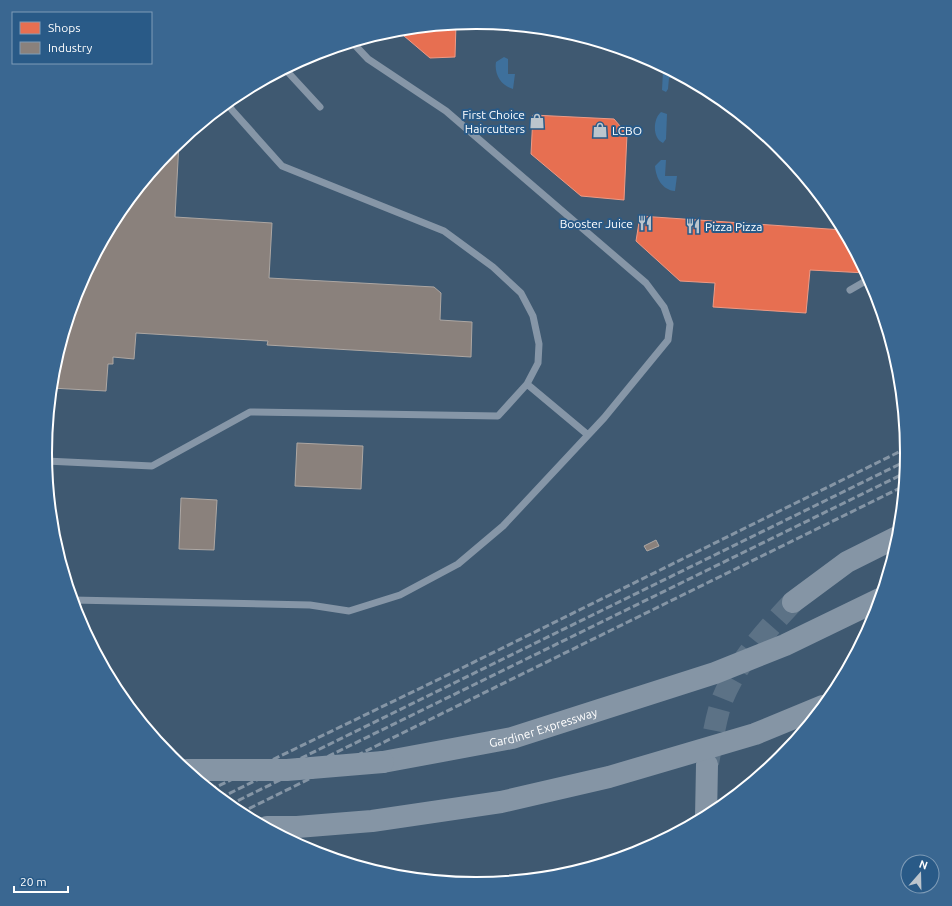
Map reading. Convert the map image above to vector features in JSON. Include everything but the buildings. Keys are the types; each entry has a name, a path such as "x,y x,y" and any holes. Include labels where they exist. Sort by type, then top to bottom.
{"highway":[{"path":"794,602 847,562 891,540"},
{"name":"Gardiner Expressway","path":"194,770 287,770 383,762 512,738 715,673 785,645 872,603"},
{"path":"277,827 297,827 372,821 501,802 609,777 755,734 813,710"},
{"path":"706,809 707,765"}],"lane":[{"path":"79,600 310,605 349,611 400,595 458,564 503,526 588,435 668,340 670,324 664,307 646,283 446,111 400,78 368,58 356,46"},
{"path":"288,73 320,107"},
{"path":"52,461 152,466 250,412 498,416 527,384 538,363 539,344 533,316 521,293 493,267 444,231 282,166 230,107"},
{"path":"850,290 864,282"},
{"path":"527,384 588,435"}],"shaded area":[{"path":"504,57 508,59 508,74 515,74 513,89 505,85 497,75 496,62"},
{"path":"663,73 673,78 669,78 668,89 666,92 662,90"},
{"path":"661,112 667,114 666,139 663,143 659,141 655,133 656,119"},
{"path":"661,160 666,160 665,176 677,176 675,191 663,186 658,179 655,166"}],"tunnel":[{"path":"708,763 715,725 727,688 752,649 793,602"}],"railway":[{"path":"216,787 462,668 900,451"},
{"path":"226,795 900,464"},
{"path":"235,802 899,476"},
{"path":"247,810 898,489"}],"place":[{"name":"First Choice Haircutters","path":"537,121"},
{"name":"LCBO","path":"600,130"},
{"name":"Booster Juice","path":"645,223"},
{"name":"Pizza Pizza","path":"693,226"}]}
